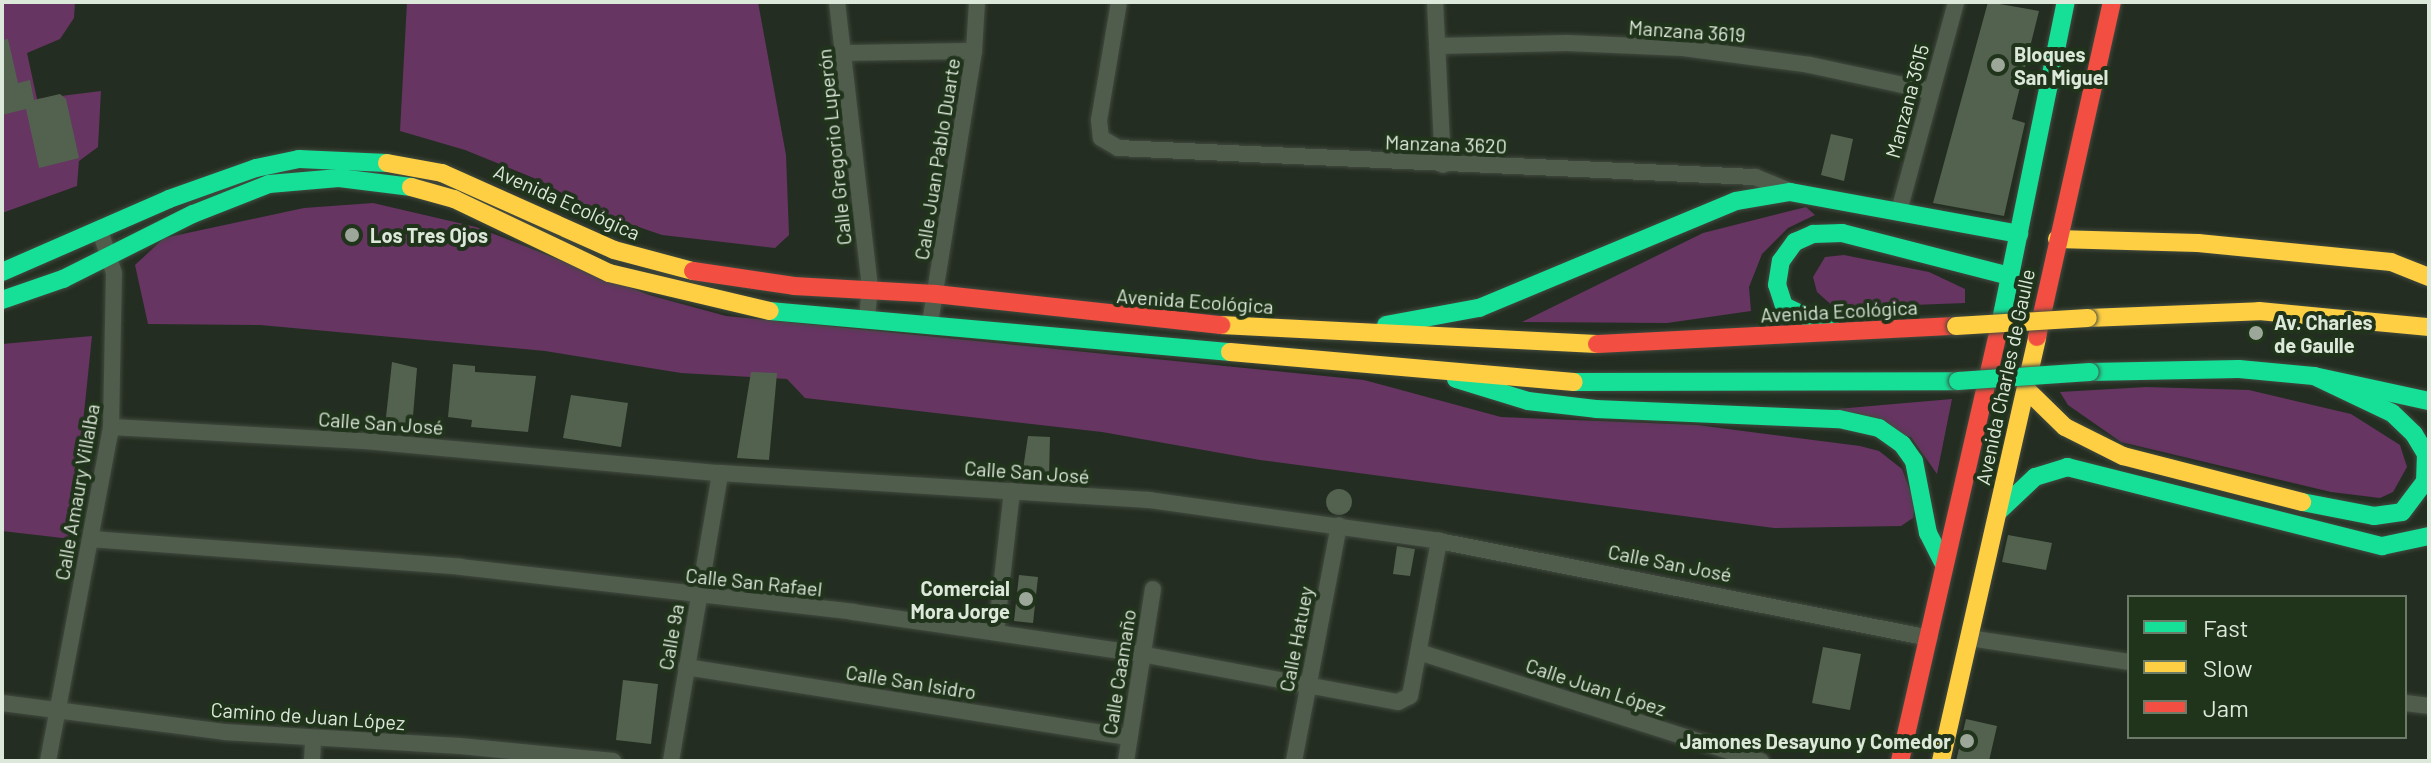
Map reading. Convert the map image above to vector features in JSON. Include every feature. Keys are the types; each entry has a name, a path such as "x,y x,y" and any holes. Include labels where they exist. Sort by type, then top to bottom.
{"main road":[{"name":"Avenida Charles de Gaulle","path":"1900,761 2010,276 2066,2"},
{"name":"Avenida Charles de Gaulle","path":"1941,761 2112,2"},
{"name":"Avenida Ecológica","path":"2,272 256,168 299,159 362,159 442,173 614,250 660,263 794,286 935,294 1101,316 1361,333 1605,344 2259,311 2429,327"},
{"path":"2,300 63,279 108,254 269,184 339,178 408,186 454,199 609,273 704,300 754,310 1685,388 2239,369 2314,376 2390,389 2429,401"},
{"path":"1361,333 1396,321 1479,308 1736,201 1790,192 2019,234"},
{"path":"1843,334 1784,306 1777,285 1781,261 1795,242 1813,234 1842,233 2010,276"},
{"path":"2057,239 2198,243 2391,262 2429,277"},
{"path":"1436,369 1478,389 1528,401 1596,409 1839,419 1879,428 1902,444 1914,461 1928,533 1944,565"},
{"path":"2026,389 2065,427 2123,456 2320,506 2374,516 2402,512 2425,482 2426,454 2414,434 2392,413 2314,376"},
{"path":"1998,512 2035,477 2067,467 2382,546 2429,536"}],"street":[{"name":"Calle Gregorio Luperón","path":"837,2 870,288 867,318"},
{"name":"Calle Juan Pablo Duarte","path":"930,323 974,51 977,2"},
{"name":"Manzana 3620","path":"1119,2 1099,120 1101,138 1118,148 1755,177 1790,192"},
{"path":"1435,2 1443,165"},
{"name":"Manzana 3615","path":"1899,211 1956,2"},
{"name":"Manzana 3619","path":"1437,46 1567,43 1683,48 1810,65 1930,91"},
{"path":"844,53 974,51"},
{"name":"Calle Amaury Villalba","path":"48,761 111,427 117,327 108,254 100,231"},
{"name":"Calle San José","path":"111,427 365,441 720,473 1149,500 1439,541 1930,638"},
{"name":"Calle 9a","path":"671,761 720,473"},
{"path":"996,632 1012,491"},
{"name":"Calle Hatuey","path":"1294,761 1339,525"},
{"name":"Calle San Rafael","path":"92,539 461,567 996,632 1141,654 1307,688 1406,700 1419,652"},
{"path":"1419,652 1439,541"},
{"name":"Calle Caamaño","path":"1126,761 1153,589"},
{"path":"1969,638 2127,662"},
{"name":"Calle Juan López","path":"1419,652 1758,761"},
{"name":"Calle San Isidro","path":"686,667 1129,737"},
{"name":"Camino de Juan López","path":"2,703 313,739 460,746 613,761"},
{"path":"2407,703 2429,706"},
{"path":"312,761 313,739"}],"shaded area":[{"path":"2,2 75,2 74,18 60,39 27,53 37,99 101,91 98,147 79,161 77,186 2,213"},
{"path":"407,2 758,2 786,155 789,235 775,248 662,235 595,212 541,181 465,150 400,131"},
{"path":"373,203 476,227 649,295 726,316 1364,380 1501,417 1697,425 1860,446 1879,451 1902,469 1915,504 1913,518 1901,526 1774,528 1260,460 1102,432 805,398 787,379 681,373 545,351 260,325 148,324 135,265 164,238 304,208"},
{"path":"1806,207 1815,215 1788,228 1762,254 1749,287 1751,311 1667,323 1522,322 1703,233"},
{"path":"1844,255 1929,272 1965,289 1965,303 1835,308 1817,292 1813,277 1825,257"},
{"path":"92,336 71,539 2,531 2,344"},
{"path":"2146,387 2249,390 2351,414 2400,445 2407,467 2393,492 2380,498 2331,492 2121,442 2068,405 2060,392"},
{"path":"1952,399 1937,474 1911,437 1802,412"}],"building":[{"name":"Bloques San Miguel","path":"1988,2 2039,11 2012,119 2025,123 2004,216 1933,203"},
{"path":"8,39 18,83 30,80 34,100 60,94 66,99 79,158 39,168 26,109 2,115 2,40"},
{"path":"1831,134 1853,139 1844,181 1821,175"},
{"path":"392,362 417,368 412,428 385,426"},
{"path":"453,364 475,366 475,372 536,376 528,432 471,427 472,420 448,417"},
{"path":"751,372 777,373 769,460 737,458"},
{"path":"571,395 628,403 621,447 563,438"},
{"path":"1028,436 1050,437 1049,477 1022,476"},
{"path":"1339,489 1348,493 1352,502 1348,511 1339,515 1330,511 1326,502 1330,493"},
{"path":"2008,535 2052,543 2046,570 2002,562"},
{"path":"1397,546 1415,549 1410,576 1393,574"},
{"name":"Comercial Mora Jorge","path":"1019,575 1038,577 1033,623 1014,621"},
{"path":"1823,647 1861,654 1850,710 1812,703"},
{"path":"623,680 658,684 651,744 616,740"},
{"path":"225,704 263,707 261,723 224,719"},
{"path":"1966,719 1997,726 1989,761 1956,761"}],"traffic: fast":[{"path":"2000,325 2066,2"},
{"path":"2,272 169,199 256,168 299,159 387,163"},
{"path":"2,300 63,279 193,214 269,184 339,178 411,187"},
{"path":"1386,325 1479,308 1736,201 1790,192 2019,234"},
{"path":"1834,330 1784,306 1777,285 1781,261 1795,242 1813,234 1842,233 2010,276"},
{"path":"770,311 1230,352"},
{"path":"2090,372 2239,369 2314,376 2429,401"},
{"path":"1958,381 2090,372"},
{"path":"2302,502 2374,516 2402,512 2425,482 2426,454 2414,434 2392,413 2314,376"},
{"path":"1456,379 1528,401 1596,409 1839,419 1879,428 1902,444 1914,461 1928,533 1944,565"},
{"path":"1574,382 1958,381"},
{"path":"1998,512 2035,477 2067,467 2382,546 2429,536"}],"traffic: slow":[{"path":"387,163 442,173 614,250 693,271"},
{"path":"411,187 454,199 609,273 770,311"},
{"path":"2057,239 2198,243 2391,262 2429,277"},
{"path":"2088,318 2259,311 2429,327"},
{"path":"1956,326 2088,318"},
{"path":"1221,325 1597,344"},
{"path":"1941,761 2037,337"},
{"path":"1230,352 1574,382"},
{"path":"2026,389 2065,427 2123,456 2302,502"}],"traffic: jam":[{"path":"2037,337 2112,2"},
{"path":"693,271 794,286 935,294 1221,325"},
{"path":"1900,761 2000,325"},
{"path":"1597,344 1956,326"}],"place":[{"name":"Bloques San Miguel","path":"1998,65"},
{"name":"Los Tres Ojos","path":"352,235"},
{"name":"Av. Charles de Gaulle","path":"2256,333"},
{"name":"Comercial Mora Jorge","path":"1026,599"},
{"name":"Jamones Desayuno y Comedor","path":"1967,741"}]}
